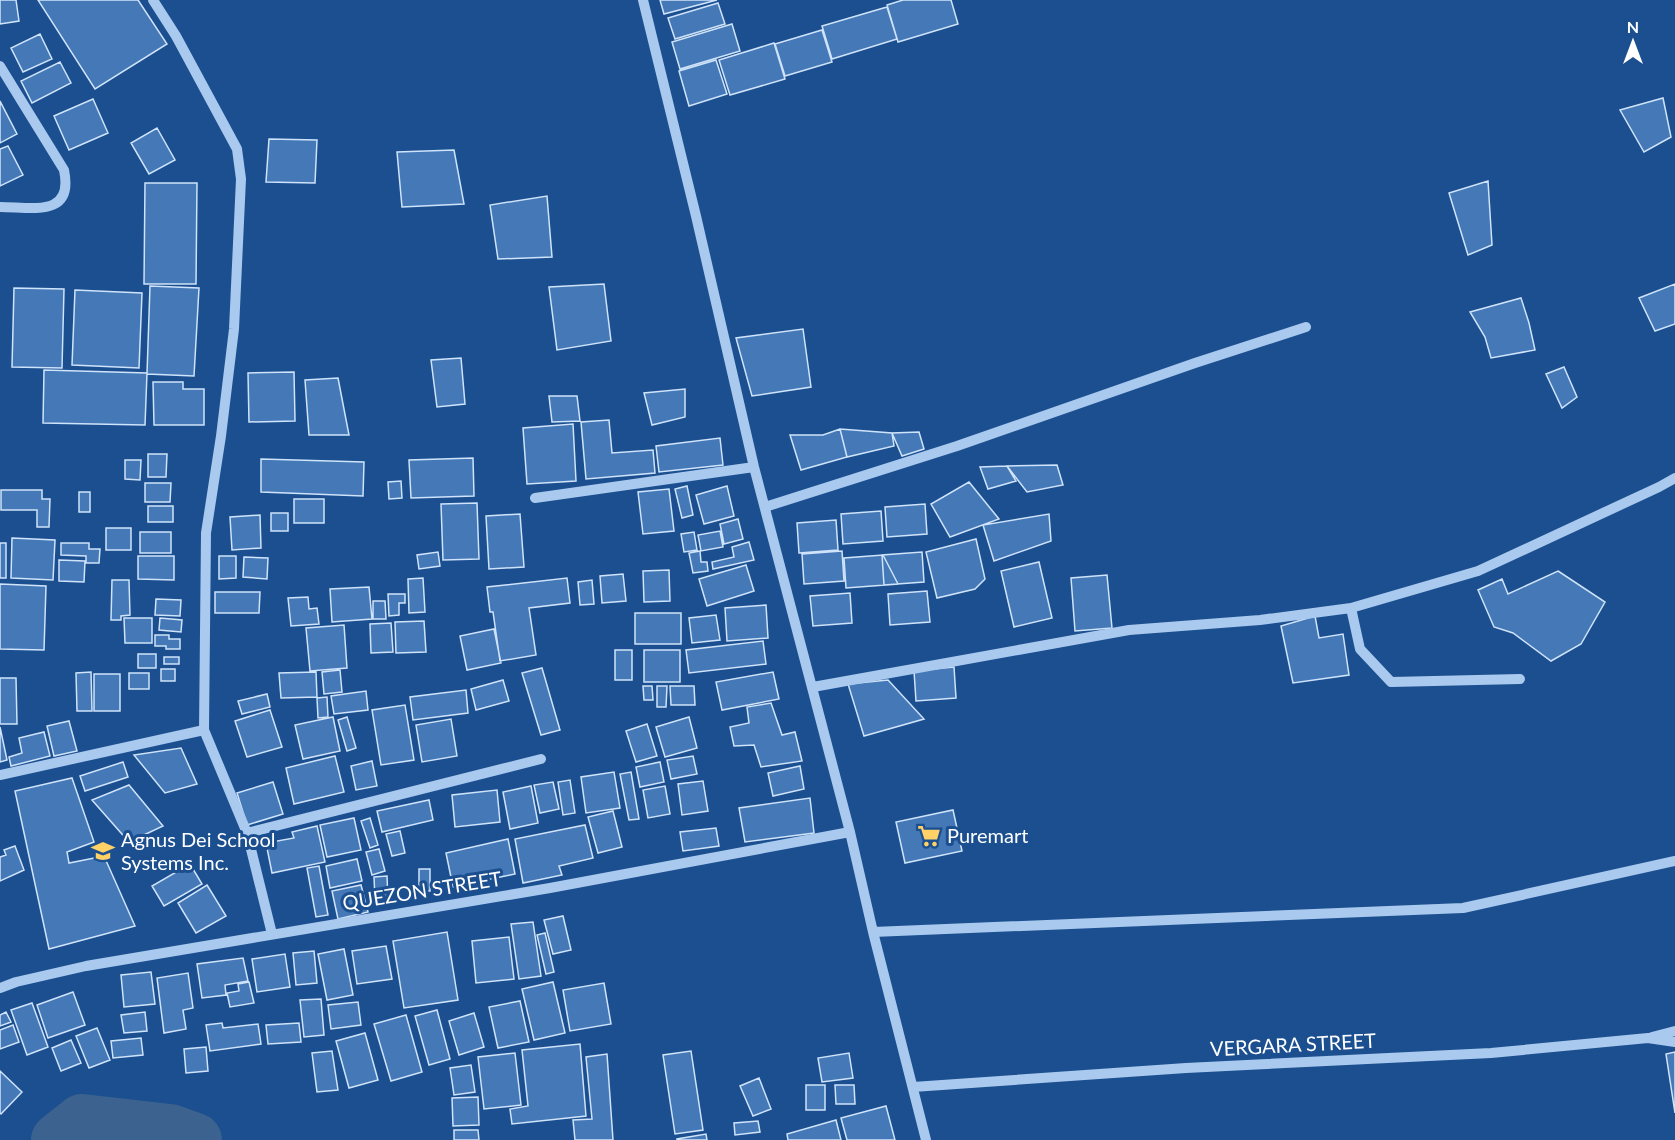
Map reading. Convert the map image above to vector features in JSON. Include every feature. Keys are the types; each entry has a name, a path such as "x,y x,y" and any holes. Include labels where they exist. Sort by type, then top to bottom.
{"street":[{"path":"153,0 176,36 237,149 241,179 234,329 206,533 204,730 247,833 272,934"},
{"path":"643,0 754,467 813,687 926,1140"},
{"path":"0,66 64,170 66,179 65,192 59,201 48,208 0,207"},
{"path":"765,507 957,446 1306,327"},
{"path":"535,498 754,467"},
{"path":"813,687 1128,630 1260,620 1351,608 1478,571 1675,478"},
{"path":"1351,608 1360,649 1391,682 1520,679"},
{"path":"0,775 204,730"},
{"path":"247,833 541,759"},
{"name":"QUEZON STREET","path":"0,988 16,982 86,966 550,888 850,832"},
{"path":"873,932 1463,908 1675,861"},
{"path":"1647,1038 1675,1031"},
{"name":"VERGARA STREET","path":"913,1087 1186,1068 1491,1053 1647,1038 1675,1042"}],"building":[{"path":"0,0 16,0 19,21 0,24"},
{"path":"38,0 138,0 167,44 95,89"},
{"path":"660,0 717,0 664,14"},
{"path":"903,0 951,0 958,24 898,42 887,5"},
{"path":"718,3 725,24 675,39 668,18"},
{"path":"887,7 897,39 832,59 822,26"},
{"path":"732,24 740,51 680,69 672,42"},
{"path":"822,30 832,62 785,76 775,44"},
{"path":"40,34 52,59 23,72 11,48"},
{"path":"774,43 785,79 730,95 719,60"},
{"path":"716,60 727,94 689,106 679,71"},
{"path":"60,62 71,83 32,103 21,81"},
{"path":"1663,98 1671,137 1644,152 1620,110"},
{"path":"93,99 108,133 69,150 54,116"},
{"path":"0,101 17,134 0,143"},
{"path":"157,128 175,160 149,174 131,143"},
{"path":"269,139 317,140 315,183 266,182"},
{"path":"8,146 23,175 0,186 0,149"},
{"path":"454,150 464,204 402,207 397,152"},
{"path":"1488,181 1492,245 1468,255 1449,193"},
{"path":"145,183 197,183 196,284 144,284"},
{"path":"547,196 552,257 498,259 490,205"},
{"path":"604,284 611,341 557,350 549,287"},
{"path":"1675,284 1675,324 1655,331 1639,298"},
{"path":"150,286 199,288 194,376 147,374"},
{"path":"14,288 64,289 62,368 12,367"},
{"path":"75,290 142,293 139,368 72,365"},
{"path":"1521,298 1535,350 1491,358 1485,337 1470,312"},
{"path":"803,329 811,387 752,396 736,338"},
{"path":"461,358 465,404 437,407 431,360"},
{"path":"1564,367 1577,397 1562,408 1546,374"},
{"path":"44,370 147,373 145,425 43,423"},
{"path":"294,372 295,421 249,422 248,373"},
{"path":"338,378 349,435 309,435 305,380"},
{"path":"153,382 183,382 183,389 204,389 204,425 154,425"},
{"path":"685,389 685,417 652,425 644,393"},
{"path":"549,396 577,396 580,421 552,422"},
{"path":"609,420 612,453 653,450 655,473 586,479 581,422"},
{"path":"573,424 576,481 527,484 523,428"},
{"path":"840,429 847,457 801,470 790,435 823,435"},
{"path":"840,429 892,433 894,446 847,457"},
{"path":"919,432 924,449 902,456 892,433"},
{"path":"720,438 723,465 659,472 656,446"},
{"path":"148,454 167,454 166,477 148,477"},
{"path":"473,458 474,496 411,498 409,460"},
{"path":"261,459 364,462 363,496 261,492"},
{"path":"125,460 141,460 140,480 125,479"},
{"path":"1057,465 1063,485 1027,492 1007,466"},
{"path":"1007,466 1016,481 988,489 980,467"},
{"path":"401,481 402,498 389,499 388,482"},
{"path":"969,482 999,519 950,537 931,504"},
{"path":"145,483 171,483 170,502 145,502"},
{"path":"687,486 693,515 682,518 675,489"},
{"path":"727,486 734,516 704,524 696,495"},
{"path":"669,489 674,531 643,534 638,492"},
{"path":"1,490 42,490 42,499 50,499 49,527 37,527 37,510 1,510"},
{"path":"79,492 90,492 90,512 79,512"},
{"path":"294,499 324,499 324,523 294,523"},
{"path":"477,503 479,559 443,560 441,504"},
{"path":"925,504 927,534 887,537 885,507"},
{"path":"148,506 173,506 173,522 148,522"},
{"path":"881,511 883,541 843,544 841,514"},
{"path":"271,513 288,513 288,531 271,531"},
{"path":"520,514 524,567 489,569 486,516"},
{"path":"1049,514 1051,541 994,561 983,525"},
{"path":"260,515 261,548 232,550 230,517"},
{"path":"738,519 743,539 724,544 720,524"},
{"path":"836,520 838,550 799,553 797,523"},
{"path":"106,528 131,528 131,550 106,550"},
{"path":"720,531 723,547 701,551 698,535"},
{"path":"140,532 171,532 171,553 140,553"},
{"path":"694,532 697,550 684,552 681,534"},
{"path":"12,538 55,540 53,580 11,578"},
{"path":"976,539 985,579 975,589 937,598 926,552"},
{"path":"749,542 754,560 713,569 712,562 734,557 732,547"},
{"path":"0,543 6,543 6,578 0,578"},
{"path":"61,543 89,543 89,549 100,549 99,563 86,563 86,556 61,555"},
{"path":"700,551 701,562 707,562 708,571 693,573 689,553"},
{"path":"842,551 844,581 804,584 802,554"},
{"path":"438,552 440,566 419,569 417,555"},
{"path":"922,552 924,582 884,585 882,555"},
{"path":"883,555 898,584 846,588 844,558"},
{"path":"138,556 174,556 174,580 138,579"},
{"path":"219,556 236,556 236,578 219,579"},
{"path":"244,557 268,558 267,579 243,577"},
{"path":"59,560 85,561 84,582 59,581"},
{"path":"1039,562 1052,618 1014,627 1001,571"},
{"path":"746,565 754,591 707,606 699,579"},
{"path":"669,570 670,601 644,602 643,571"},
{"path":"1558,571 1605,602 1581,644 1551,661 1513,633 1494,627 1478,590 1502,579 1508,594"},
{"path":"623,574 626,601 602,603 600,576"},
{"path":"1107,575 1112,628 1075,631 1071,578"},
{"path":"423,578 425,612 409,613 408,579"},
{"path":"567,578 570,603 529,608 536,655 500,661 487,587"},
{"path":"112,580 129,580 130,615 121,616 121,620 111,620"},
{"path":"592,580 594,604 580,605 578,582"},
{"path":"0,584 46,586 44,650 0,649"},
{"path":"369,587 372,619 332,622 330,589"},
{"path":"927,591 930,622 890,625 888,594"},
{"path":"215,592 260,592 259,613 215,613"},
{"path":"850,593 852,623 813,626 810,596"},
{"path":"388,594 405,594 405,603 399,603 399,615 389,616"},
{"path":"308,597 309,609 317,608 319,624 291,626 288,598"},
{"path":"156,599 181,600 180,616 155,615"},
{"path":"373,601 385,601 386,619 373,619"},
{"path":"766,605 768,638 727,641 725,608"},
{"path":"635,613 681,613 681,644 635,644"},
{"path":"716,615 720,640 692,643 689,618"},
{"path":"1315,616 1319,638 1343,634 1349,675 1293,683 1281,626"},
{"path":"124,618 152,618 152,643 125,643"},
{"path":"160,618 182,620 181,632 159,630"},
{"path":"424,621 426,652 396,653 395,622"},
{"path":"391,623 393,652 371,653 370,624"},
{"path":"344,625 347,668 310,671 306,628"},
{"path":"494,629 501,663 467,670 460,636"},
{"path":"155,635 169,635 169,639 180,639 180,649 155,646"},
{"path":"763,641 766,664 689,673 686,650"},
{"path":"615,650 632,650 632,680 615,680"},
{"path":"644,650 680,650 680,682 644,682"},
{"path":"138,654 156,654 156,668 138,668"},
{"path":"164,657 179,657 179,664 164,664"},
{"path":"954,667 956,698 916,701 914,671"},
{"path":"542,668 560,730 541,735 522,673"},
{"path":"161,669 175,669 175,681 161,681"},
{"path":"340,670 342,692 324,694 322,672"},
{"path":"91,672 92,711 77,711 76,673"},
{"path":"316,672 317,697 281,698 279,673"},
{"path":"773,672 779,699 722,710 716,682"},
{"path":"129,673 149,673 149,689 129,689"},
{"path":"94,674 120,674 120,711 94,711"},
{"path":"0,678 16,678 17,724 0,724"},
{"path":"503,680 509,701 476,710 471,689"},
{"path":"888,680 924,719 864,736 848,684"},
{"path":"643,686 652,686 653,700 644,700"},
{"path":"657,686 667,686 666,707 657,707"},
{"path":"670,686 694,686 695,705 671,705"},
{"path":"466,690 468,713 413,720 410,697"},
{"path":"366,691 368,710 334,714 331,696"},
{"path":"267,694 270,707 242,714 238,701"},
{"path":"327,697 328,717 318,718 317,698"},
{"path":"771,703 782,735 795,732 802,761 761,767 754,745 734,746 730,727 749,723 747,707"},
{"path":"405,705 414,760 381,765 372,710"},
{"path":"270,710 282,747 247,757 235,721"},
{"path":"333,717 340,751 303,759 295,725"},
{"path":"347,717 356,748 347,751 338,720"},
{"path":"689,717 697,748 665,757 656,727"},
{"path":"451,719 457,756 422,762 416,725"},
{"path":"69,721 77,751 54,756 47,726"},
{"path":"647,724 657,756 636,762 626,731"},
{"path":"0,727 7,760 0,762"},
{"path":"44,732 50,756 11,766 9,757 22,753 19,738"},
{"path":"181,748 197,784 165,793 134,755"},
{"path":"335,756 344,792 294,804 286,768"},
{"path":"693,756 697,774 671,779 667,760"},
{"path":"372,761 377,786 356,790 351,766"},
{"path":"123,762 128,777 85,791 80,776"},
{"path":"660,762 664,782 640,787 636,767"},
{"path":"800,766 804,789 773,796 768,773"},
{"path":"614,772 620,808 586,813 581,777"},
{"path":"631,772 639,819 629,820 620,774"},
{"path":"72,778 94,842 67,852 69,863 104,856 135,926 49,949 15,791"},
{"path":"570,780 575,813 563,815 558,782"},
{"path":"703,781 708,811 682,815 678,784"},
{"path":"273,782 283,814 247,825 237,793"},
{"path":"553,782 559,809 540,813 534,785"},
{"path":"129,785 163,826 129,842 92,800"},
{"path":"531,786 538,823 510,829 503,792"},
{"path":"665,786 670,814 648,818 643,790"},
{"path":"497,790 500,822 455,827 452,795"},
{"path":"810,798 814,833 745,842 739,808"},
{"path":"429,800 433,820 382,832 377,811"},
{"name":"Puremart","path":"953,810 962,851 905,863 896,822"},
{"path":"613,811 622,847 598,853 588,817"},
{"path":"354,818 361,850 327,857 320,825"},
{"path":"370,818 378,845 370,848 361,821"},
{"path":"585,825 593,858 559,866 562,875 523,883 515,839"},
{"path":"317,826 325,862 272,873 266,843 294,838 292,832"},
{"path":"716,828 719,846 683,851 680,832"},
{"path":"400,831 405,853 392,856 386,834"},
{"path":"508,839 515,874 453,887 446,853"},
{"path":"15,846 24,870 0,881 0,857 6,855 4,850"},
{"path":"379,849 385,871 372,875 366,852"},
{"path":"357,859 362,881 330,888 326,866"},
{"path":"190,864 202,884 164,906 152,886"},
{"path":"319,866 328,915 316,917 307,868"},
{"path":"419,869 430,869 430,891 419,891"},
{"path":"387,876 388,900 375,900 374,877"},
{"path":"207,885 226,916 196,933 178,903"},
{"path":"361,885 368,912 338,919 332,891"},
{"path":"563,916 571,950 553,954 544,920"},
{"path":"533,922 541,976 519,979 511,924"},
{"path":"447,932 458,1000 404,1008 393,941"},
{"path":"545,933 554,972 546,974 537,935"},
{"path":"509,937 514,979 476,983 472,941"},
{"path":"386,946 392,979 357,984 352,951"},
{"path":"344,949 353,995 327,1000 318,954"},
{"path":"314,951 317,983 296,985 293,953"},
{"path":"285,954 290,987 257,992 252,959"},
{"path":"243,958 248,981 225,985 226,995 202,998 197,964"},
{"path":"151,972 155,1004 124,1007 121,975"},
{"path":"188,973 193,1008 183,1010 186,1029 164,1033 157,978"},
{"path":"249,982 254,1003 230,1007 227,993 239,991 238,984"},
{"path":"553,982 565,1033 534,1040 522,989"},
{"path":"604,983 611,1024 570,1031 563,990"},
{"path":"73,992 85,1025 48,1038 37,1005"},
{"path":"321,999 324,1035 304,1037 300,1000"},
{"path":"520,1001 529,1042 498,1048 489,1007"},
{"path":"358,1002 361,1025 331,1029 328,1005"},
{"path":"32,1003 48,1047 27,1055 11,1010"},
{"path":"437,1010 450,1059 429,1065 415,1016"},
{"path":"6,1012 11,1022 0,1026 0,1015"},
{"path":"145,1012 147,1031 124,1033 121,1015"},
{"path":"474,1013 484,1047 459,1055 449,1021"},
{"path":"406,1015 422,1072 391,1081 374,1024"},
{"path":"222,1023 223,1028 258,1024 261,1044 210,1051 206,1025"},
{"path":"299,1023 301,1042 268,1044 266,1025"},
{"path":"13,1025 19,1042 0,1049 0,1030"},
{"path":"97,1028 110,1060 89,1068 76,1036"},
{"path":"365,1033 378,1080 349,1088 336,1041"},
{"path":"141,1038 143,1055 113,1058 111,1041"},
{"path":"71,1040 81,1063 61,1071 52,1048"},
{"path":"580,1044 586,1116 512,1124 510,1109 528,1106 522,1050"},
{"path":"206,1047 208,1071 186,1073 184,1049"},
{"path":"332,1051 338,1090 317,1092 312,1053"},
{"path":"691,1051 703,1130 675,1134 663,1055"},
{"path":"1675,1052 1675,1113 1666,1054"},
{"path":"515,1053 521,1105 484,1109 478,1057"},
{"path":"849,1053 853,1078 822,1082 818,1058"},
{"path":"607,1054 613,1140 575,1140 573,1120 592,1119 586,1057"},
{"path":"471,1065 475,1092 454,1095 450,1068"},
{"path":"0,1071 22,1092 1,1114 0,1113"},
{"path":"759,1078 771,1109 753,1116 740,1086"},
{"path":"806,1085 825,1085 825,1110 806,1110"},
{"path":"835,1085 854,1085 855,1104 836,1104"},
{"path":"478,1097 479,1125 453,1126 452,1098"},
{"path":"886,1106 895,1140 847,1140 841,1118"},
{"path":"836,1120 841,1140 788,1140 787,1134"},
{"path":"758,1121 760,1132 735,1135 734,1123"},
{"path":"454,1130 478,1130 479,1140 454,1140"},
{"path":"706,1134 707,1140 677,1140 677,1139"}],"waterway":[{"path":"58,1140 82,1121 170,1131 195,1140"}],"place":[{"name":"Puremart","path":"929,836"},
{"name":"Agnus Dei School Systems Inc.","path":"103,851"}]}
